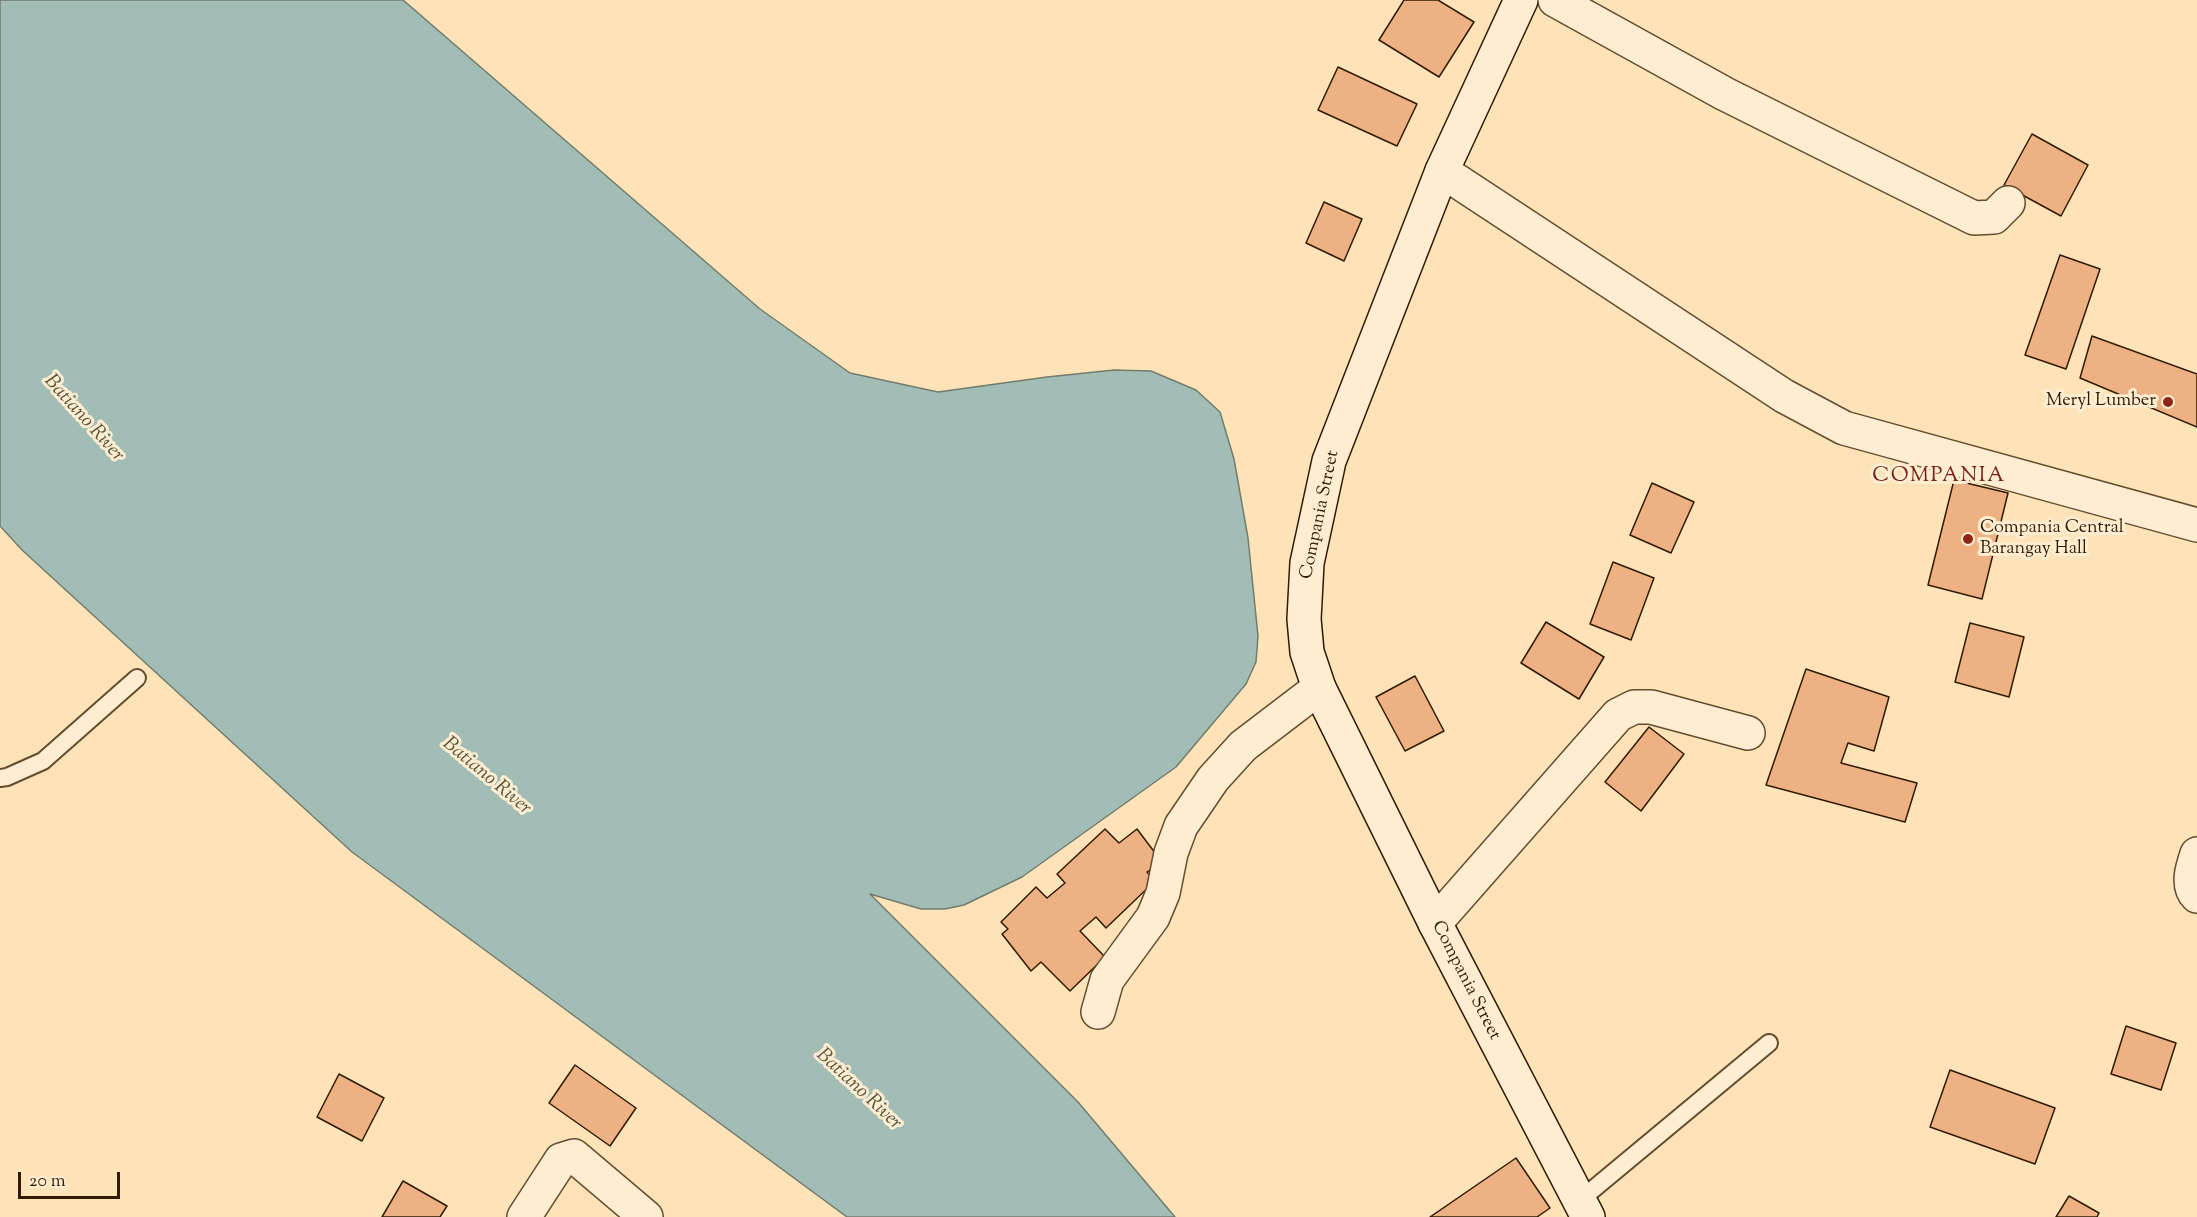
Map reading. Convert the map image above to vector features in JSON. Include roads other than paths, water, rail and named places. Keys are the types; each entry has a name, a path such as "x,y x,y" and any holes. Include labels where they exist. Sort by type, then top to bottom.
{"street":[{"name":"Compania Street","path":"1521,0 1442,171 1329,461 1307,563 1304,619 1307,652 1319,688 1435,923 1583,1209"},
{"path":"1556,0 1725,94 1974,218 1994,217 2008,203"},
{"path":"1442,171 1784,396 1844,428 2197,525"},
{"path":"1098,1012 1107,980 1153,916 1163,893 1171,853 1181,826 1213,779 1243,746 1319,688"},
{"path":"1435,923 1618,715 1634,707 1651,707 1748,733"},
{"path":"2197,854 2191,871 2193,892 2197,896"},
{"path":"524,1217 561,1161 574,1156 646,1217"}],"lane":[{"path":"0,778 43,761 137,678"},
{"path":"1583,1209 1769,1043"}],"water":[{"name":"Batiano River","path":"0,0 403,0 760,309 850,373 938,392 1114,370 1151,371 1196,390 1220,412 1234,459 1248,538 1258,636 1256,662 1246,684 1176,767 1022,877 964,905 945,909 921,909 870,894 1078,1102 1175,1217 847,1217 352,852 22,550 0,526"}],"place":[{"name":"Meryl Lumber","path":"2168,402"},
{"name":"Compania Central Barangay Hall","path":"1968,539"}],"district":[{"name":"COMPANIA","path":"1939,477"}]}
